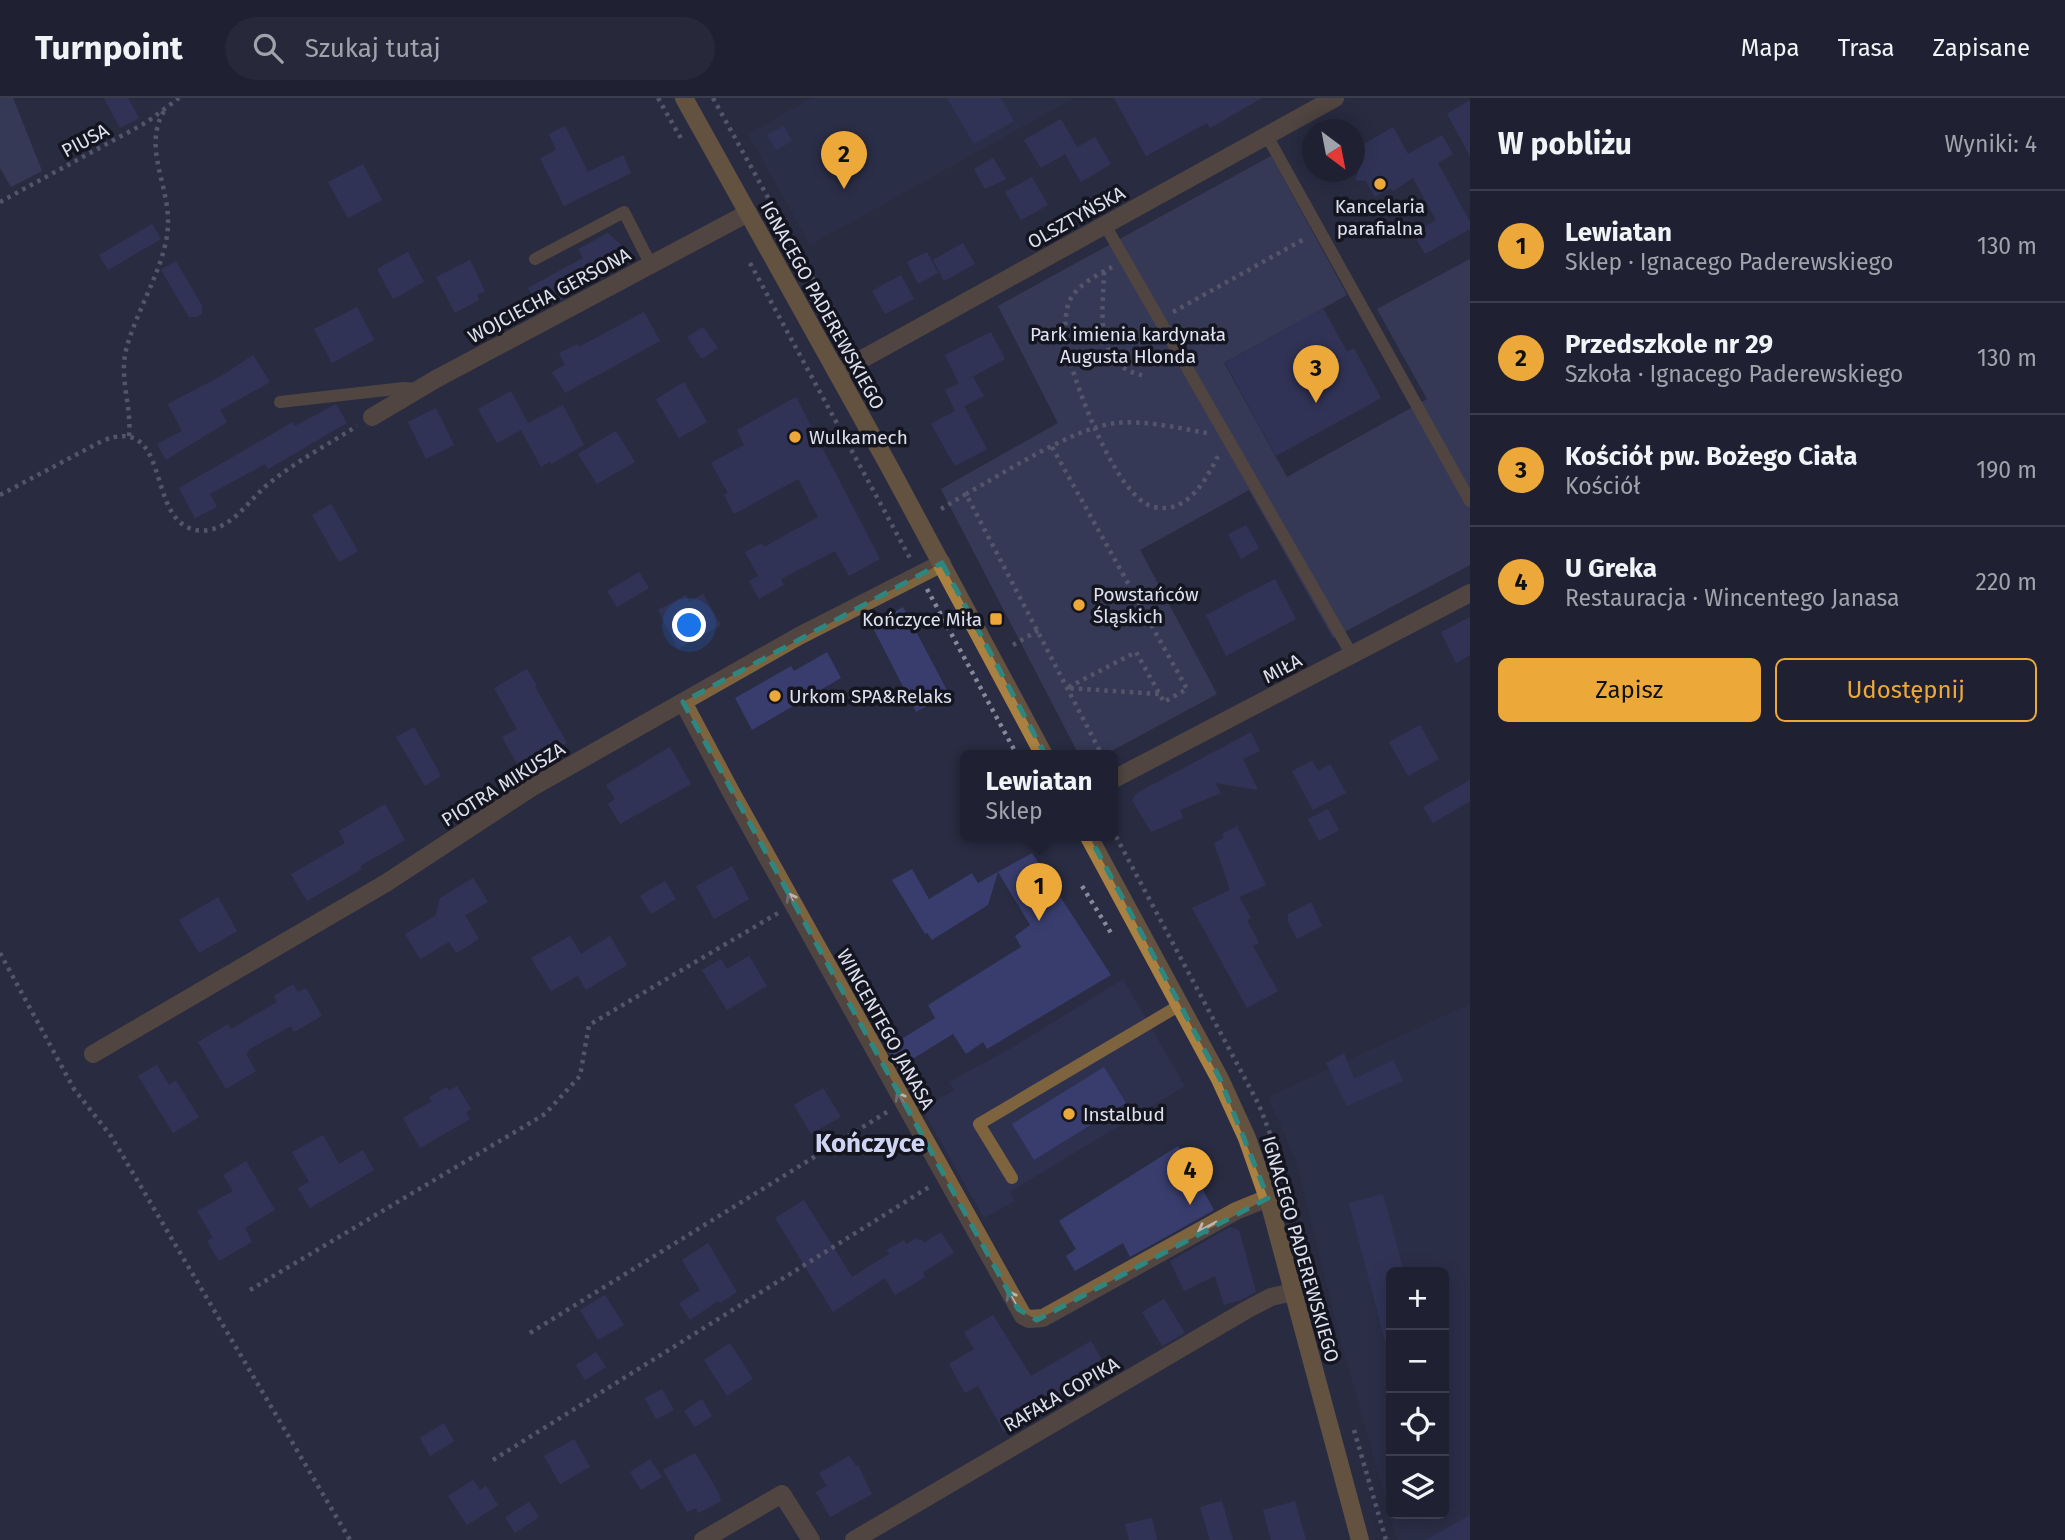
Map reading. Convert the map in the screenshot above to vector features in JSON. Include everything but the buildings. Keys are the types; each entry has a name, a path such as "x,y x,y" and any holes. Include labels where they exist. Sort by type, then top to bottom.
{"main road":[{"name":"IGNACEGO PADEREWSKIEGO","path":"684,98 942,563 1041,750"},
{"name":"IGNACEGO PADEREWSKIEGO","path":"1091,841 1232,1104 1268,1198 1360,1540"}],"street":[{"name":"OLSZTYŃSKA","path":"837,373 1335,98"},
{"name":"WOJCIECHA GERSONA","path":"372,417 419,389 748,213"},
{"name":"PIOTRA MIKUSZA","path":"93,1054 386,883 531,788 799,636 942,563"},
{"name":"MIŁA","path":"1118,777 1470,593"},
{"name":"WINCENTEGO JANASA","path":"683,702 1018,1310 1029,1320 1037,1320 1236,1211 1268,1198"},
{"name":"RAFAŁA COPIKA","path":"854,1540 1248,1309 1272,1297 1293,1292"},
{"path":"703,1540 782,1494 811,1540"}],"lane":[{"path":"1267,136 1470,501"},
{"path":"535,258 624,212 650,265"},
{"path":"1105,225 1352,655"},
{"path":"280,401 404,388 419,389"},
{"path":"1012,1178 979,1124 1180,1005"}],"path":[{"name":"PIUSA","path":"0,202 147,122 179,98"},
{"path":"658,98 685,146"},
{"path":"713,98 858,361"},
{"path":"129,436 130,419 123,384 123,364 137,316 168,233 167,205 155,132 166,108"},
{"path":"1160,320 1319,230"},
{"path":"748,259 1014,750"},
{"path":"941,509 1093,427 1118,423 1228,437 1206,481 1192,497 1172,507 1155,508 1141,501 1129,487 1093,427 1067,350 1066,321 1069,302 1078,289 1125,260"},
{"path":"1104,271 1103,320 1105,340 1110,353 1120,367 1131,374 1147,376"},
{"path":"0,495 102,442 117,436 129,436 142,443 152,458 169,508 178,523 193,530 211,530 227,523 266,486 295,465 372,417"},
{"path":"1052,447 1186,690 1164,702 1136,652 1067,688"},
{"path":"966,494 1099,750"},
{"path":"1013,645 1039,631"},
{"path":"1067,688 1159,694"},
{"path":"1082,886 1111,933"},
{"path":"250,1290 545,1114 580,1076 589,1025 794,903"},
{"path":"0,953 74,1089 111,1136 350,1540"},
{"path":"530,1333 903,1102"},
{"path":"493,1460 945,1178"}],"highlighted area":[{"path":"942,563 1220,1079 1268,1198 1037,1320 1018,1309 683,702"}],"shaded area":[{"path":"812,98 1074,98 810,245 748,134"},
{"name":"Instalbud","path":"1123,979 1185,1086 1010,1192 1015,1201 984,1218 922,1109 954,1090 949,1082 1013,1047"},
{"path":"1470,1004 1470,1540 1397,1540 1391,1519 1449,1519 1449,1267 1386,1267 1386,1501 1340,1338 1296,1161 1268,1097"}],"green space":[{"path":"0,98 13,98 42,171 11,187 0,168"},
{"name":"Park imienia kardynała Augusta Hlonda","path":"1271,156 1347,295 1224,363 1287,477 1427,399 1377,309 1470,259 1470,565 1333,638 1249,490 1140,550 1217,694 1113,750 1076,750 941,489 1058,423 998,306"}],"place":[{"name":"Kancelaria parafialna","path":"1380,184"},
{"name":"Przedszkole nr 29","path":"844,189"},
{"name":"Kościół pw. Bożego Ciała","path":"1316,403"},
{"name":"Wulkamech","path":"795,437"},
{"name":"Powstańców Śląskich","path":"1079,605"},
{"name":"Kończyce Miła","path":"996,619"},
{"name":"Urkom SPA&Relaks","path":"775,696"},
{"name":"Lewiatan","path":"1039,921"},
{"name":"Instalbud","path":"1069,1114"},
{"name":"U Greka","path":"1190,1205"}],"district":[{"name":"Kończyce","path":"870,1143"}]}
